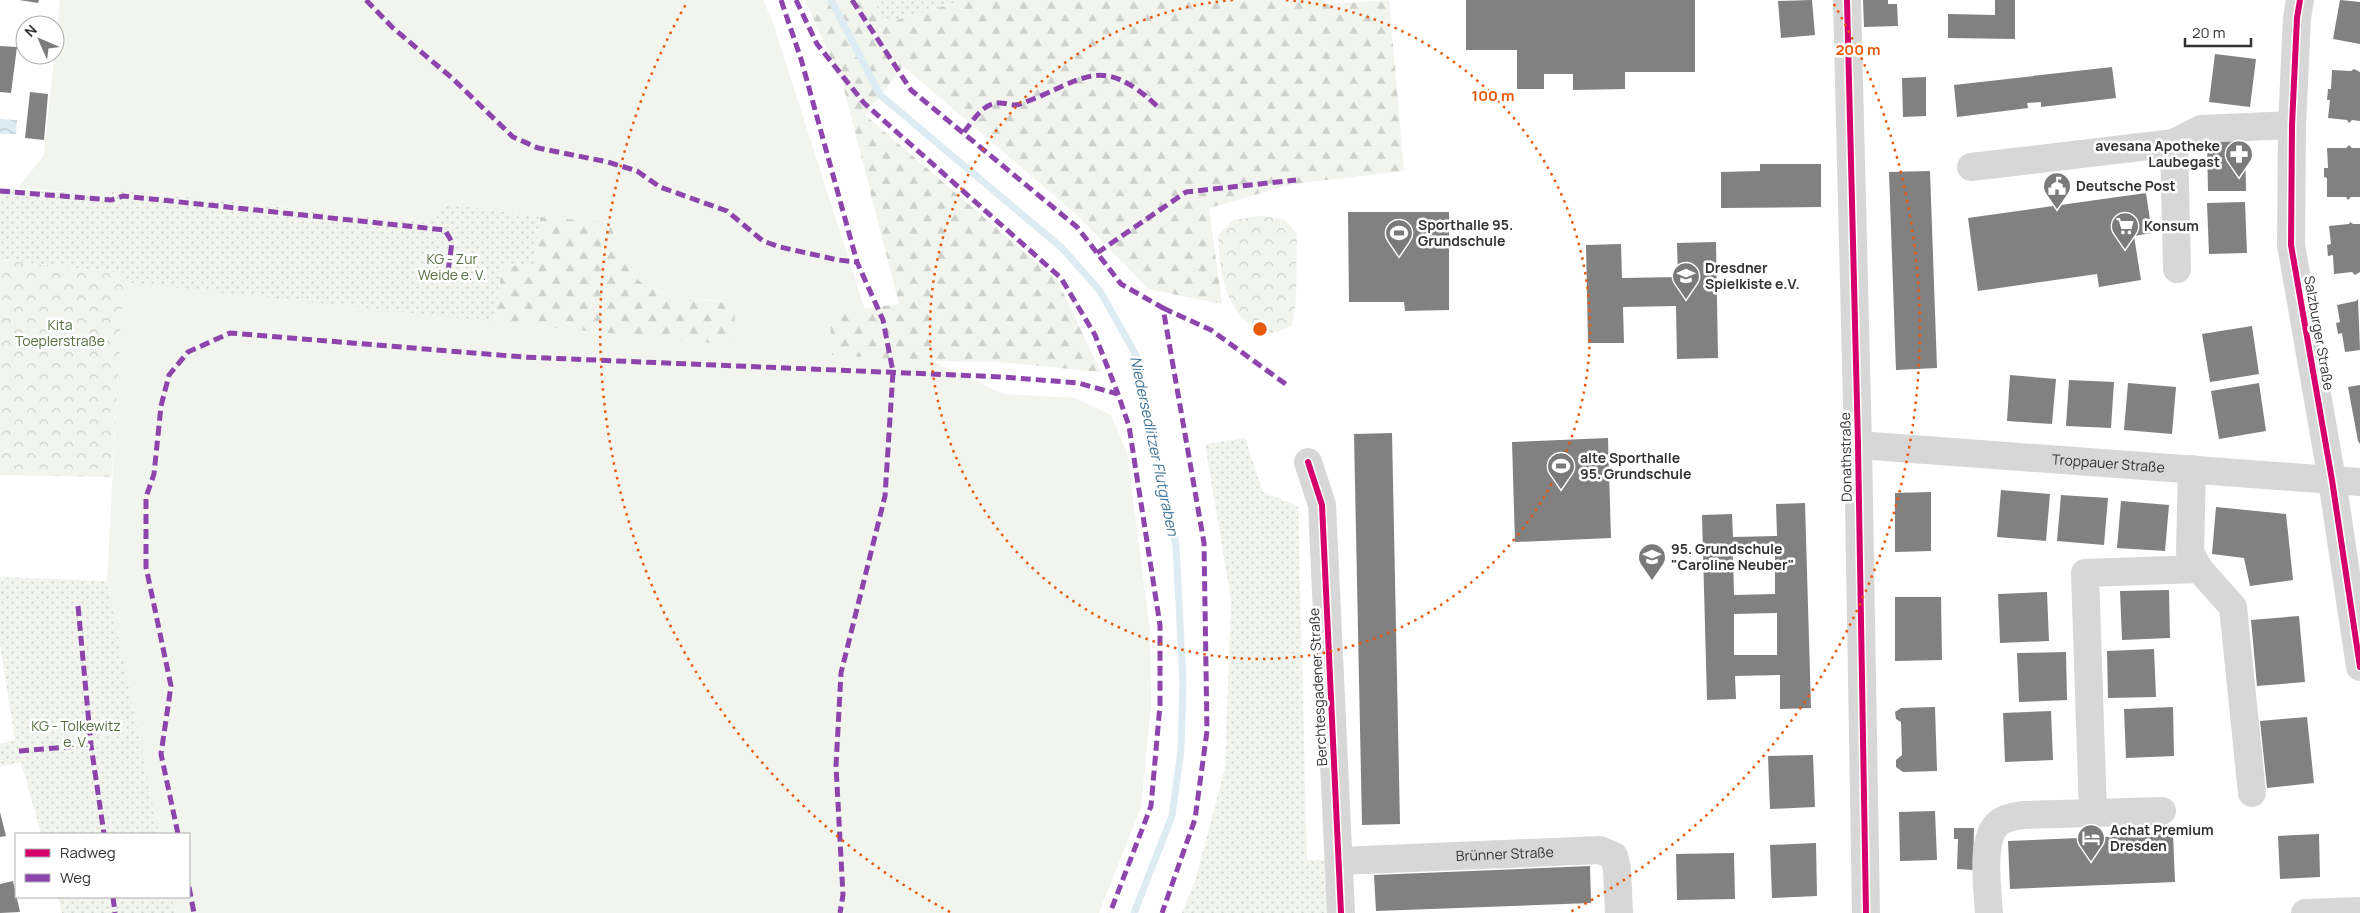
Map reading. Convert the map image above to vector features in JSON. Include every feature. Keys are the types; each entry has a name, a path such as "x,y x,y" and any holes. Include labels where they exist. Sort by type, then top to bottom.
{"street":[{"name":"Donathstraße","path":"1847,0 1858,444 1866,913"},
{"name":"Salzburger Straße","path":"2300,0 2297,18 2292,125 2292,245 2332,480 2360,667"},
{"path":"1971,167 2174,143 2201,129 2292,125"},
{"path":"2174,143 2177,269"},
{"name":"Troppauer Straße","path":"1858,444 2360,482"},
{"name":"Berchtesgadener Straße","path":"1308,462 1322,505 1341,913"},
{"path":"2192,469 2190,552 2199,569 2233,607 2252,793"},
{"path":"2093,813 2085,573 2199,569"},
{"path":"1989,913 1987,848 1990,834 2002,820 2023,815 2162,811"},
{"name":"Brünner Straße","path":"1339,861 1600,850 1614,856 1617,868 1620,913"},
{"path":"2305,913 2360,911"}],"green space":[{"path":"60,0 763,0 772,20 865,310 830,313 833,355 932,361 1003,394 1075,398 1111,415 1127,453 1150,630 1151,706 1141,807 1099,913 175,913 172,898 190,898 190,833 159,833 107,581 123,282 731,345 736,303 675,296 653,289 642,283 627,264 609,222 540,217 442,203 431,223 118,190 105,195 18,188 44,155 53,65 65,65 65,15 58,15"},
{"path":"805,0 873,0 886,23 964,0 1324,0 1325,4 1389,0 1404,171 1293,184 1209,208 1222,304 1148,289 1077,215 903,66 865,115 1057,280 1101,372 999,362 932,361 832,355 830,313 899,304 843,85"},
{"path":"873,0 964,0 886,23"},
{"name":"KG - Zur Weide e. V.","path":"0,188 105,195 118,190 430,223 442,203 540,217 534,267 502,264 495,322 123,282 124,273 0,260"},
{"path":"1259,216 1284,219 1297,234 1296,299 1292,326 1267,334 1254,329 1232,304 1221,271 1218,236 1233,220"},
{"path":"540,217 609,222 627,264 642,283 652,289 675,296 736,303 732,345 495,322 502,264 534,267"},
{"name":"Kita Toeplerstraße","path":"0,260 124,273 112,477 0,475"},
{"path":"1245,438 1263,492 1298,506 1307,860 1330,860 1332,913 1182,913 1195,881 1225,768 1231,599 1205,444"},
{"name":"KG - Tolkewitz e. V.","path":"0,577 107,581 159,833 41,833 21,762 0,767 0,744 15,740 0,644"},
{"path":"58,898 172,898 175,913 62,913"}],"water":[{"path":"0,119 17,120 16,134 0,134"}],"building":[{"path":"19,0 39,0 38,3"},
{"path":"1466,0 1695,0 1695,72 1625,72 1625,89 1573,90 1573,74 1544,74 1544,89 1517,89 1517,50 1466,50"},
{"path":"1812,0 1815,35 1781,38 1778,1"},
{"path":"1863,0 1888,0 1888,4 1897,4 1898,26 1864,27"},
{"path":"1995,0 2015,0 2015,39 1948,38 1948,14 1995,15"},
{"path":"2340,0 2360,2 2360,44 2333,39"},
{"path":"0,46 15,47 11,93 0,92"},
{"path":"2215,54 2256,59 2250,107 2209,102"},
{"path":"2112,67 2116,98 2041,107 2041,102 2027,103 2028,108 1957,117 1954,85"},
{"path":"2354,69 2360,72 2360,121 2352,120 2349,123 2347,120 2328,118 2330,100 2327,100 2328,89 2331,89 2332,70 2351,71"},
{"path":"1926,77 1926,116 1903,117 1902,78"},
{"path":"30,92 48,94 44,140 25,138"},
{"path":"2245,140 2246,191 2208,191 2207,141"},
{"path":"2349,145 2352,148 2360,148 2360,197 2351,197 2348,200 2346,197 2327,197 2327,178 2324,177 2324,168 2328,168 2327,148 2346,148"},
{"path":"1760,164 1821,164 1821,207 1721,208 1721,172 1760,171"},
{"path":"1930,171 1937,368 1896,370 1889,172"},
{"path":"2146,193 2152,233 2134,236 2141,280 2099,287 2097,274 1978,291 1968,218"},
{"path":"2245,202 2247,253 2209,254 2207,203"},
{"name":"Sporthalle 95. Grundschule","path":"1348,212 1449,212 1449,310 1405,311 1404,302 1349,302"},
{"path":"2350,222 2360,224 2360,272 2355,275 2352,272 2334,274 2333,255 2328,256 2327,245 2331,244 2329,226 2349,224"},
{"name":"Dresdner Spielkiste e.V.","path":"1716,242 1718,358 1677,359 1676,306 1623,307 1624,343 1588,343 1586,245 1621,244 1622,278 1678,277 1677,243"},
{"path":"2358,299 2360,350 2345,352 2342,333 2338,334 2336,323 2340,322 2337,305"},
{"path":"2252,326 2259,374 2210,382 2202,334"},
{"path":"2010,375 2056,379 2052,424 2007,421"},
{"path":"2069,380 2114,382 2111,428 2066,426"},
{"path":"2128,383 2176,387 2172,434 2124,430"},
{"path":"2259,383 2266,431 2219,439 2211,391"},
{"path":"2360,385 2360,444 2348,387"},
{"path":"1392,433 1400,824 1362,825 1354,434"},
{"name":"alte Sporthalle 95. Grundschule","path":"1608,438 1611,538 1515,542 1512,442"},
{"path":"2001,490 2050,494 2046,541 1997,537"},
{"path":"1931,492 1931,551 1895,552 1895,493"},
{"path":"2061,495 2108,498 2104,545 2057,541"},
{"path":"2121,501 2169,505 2165,551 2117,548"},
{"path":"1805,503 1811,708 1780,709 1780,675 1735,676 1736,699 1707,700 1702,515 1732,514 1733,537 1777,536 1776,504","holes":["1775,554 1775,594 1734,595 1733,555","1777,613 1777,655 1734,655 1734,614"]},
{"path":"2216,507 2286,514 2293,580 2250,586 2244,558 2212,554"},
{"path":"2169,590 2170,638 2122,640 2120,591"},
{"path":"2047,592 2049,641 2000,643 1998,594"},
{"path":"1895,597 1941,597 1942,660 1895,661"},
{"path":"2299,616 2305,682 2257,686 2251,620"},
{"path":"2154,649 2156,697 2108,698 2107,651"},
{"path":"2066,652 2067,700 2019,702 2017,653"},
{"path":"1935,707 1937,771 1903,772 1896,767 1896,760 1902,755 1901,722 1896,719 1895,712 1901,708"},
{"path":"2173,707 2174,756 2126,758 2124,709"},
{"path":"2051,711 2053,760 2005,762 2003,713"},
{"path":"2307,717 2314,783 2267,788 2260,721"},
{"path":"1813,755 1815,807 1770,809 1768,756"},
{"path":"1935,811 1937,860 1900,861 1899,812"},
{"path":"0,812 6,836 0,837"},
{"path":"1954,828 1974,828 1973,870 1957,869 1958,839 1954,839"},
{"name":"Achat Premium Dresden","path":"2173,834 2175,882 2010,889 2008,841"},
{"path":"2319,834 2320,877 2280,879 2278,836"},
{"path":"1816,843 1817,896 1772,898 1770,845"},
{"path":"1734,853 1735,899 1677,900 1676,854"},
{"path":"1590,866 1591,903 1376,911 1374,875"},
{"path":"13,881 15,898 17,898 20,912 0,913 0,884"}],"waterway":[{"name":"Niedersedlitzer Flutgraben","path":"831,0 880,95 1062,248 1100,291 1137,357 1176,546 1183,682 1181,750 1172,816 1134,913"}],"marked path":[{"path":"366,0 393,28 452,78 513,137 538,148 608,162 637,171 660,187 727,211 763,241 780,247 838,260 857,262"},
{"path":"781,0 801,59 857,262 883,320 893,372 885,496 841,673 836,766 843,895 840,913"},
{"path":"796,0 817,44 864,103 1061,278 1095,335 1118,394"},
{"path":"852,0 911,90 1077,227 1121,284 1163,308 1204,543 1207,731 1195,819 1162,913"},
{"path":"964,132 987,106 1001,103 1017,105 1090,76 1105,76 1120,80 1138,90 1158,107"},
{"path":"1097,253 1186,192 1296,180"},
{"path":"0,191 111,200 123,196 445,230 452,242 447,279"},
{"path":"1163,308 1211,330 1287,385"},
{"path":"178,833 161,754 171,686 146,567 146,497 154,474 161,406 169,375 188,352 230,333 523,357 1003,377 1078,383 1118,394 1129,426 1160,625 1160,705 1151,806 1110,913"},
{"path":"78,606 91,745 104,833"},
{"path":"19,751 91,745"},
{"path":"190,892 194,913"},
{"path":"113,898 115,913"}],"cycle path":[{"path":"1847,0 1858,445 1866,913"},
{"path":"2300,0 2297,18 2292,125 2291,245 2332,480 2360,667"},
{"path":"1308,462 1322,505 1341,913"}],"place":[{"name":"avesana Apotheke Laubegast","path":"2239,178"},
{"name":"Deutsche Post","path":"2057,210"},
{"name":"Konsum","path":"2125,250"},
{"name":"Sporthalle 95. Grundschule","path":"1399,257"},
{"name":"Dresdner Spielkiste e.V.","path":"1686,300"},
{"name":"alte Sporthalle 95. Grundschule","path":"1561,490"},
{"name":"95. Grundschule \"Caroline Neuber\"","path":"1652,581"},
{"name":"Achat Premium Dresden","path":"2091,862"}]}
